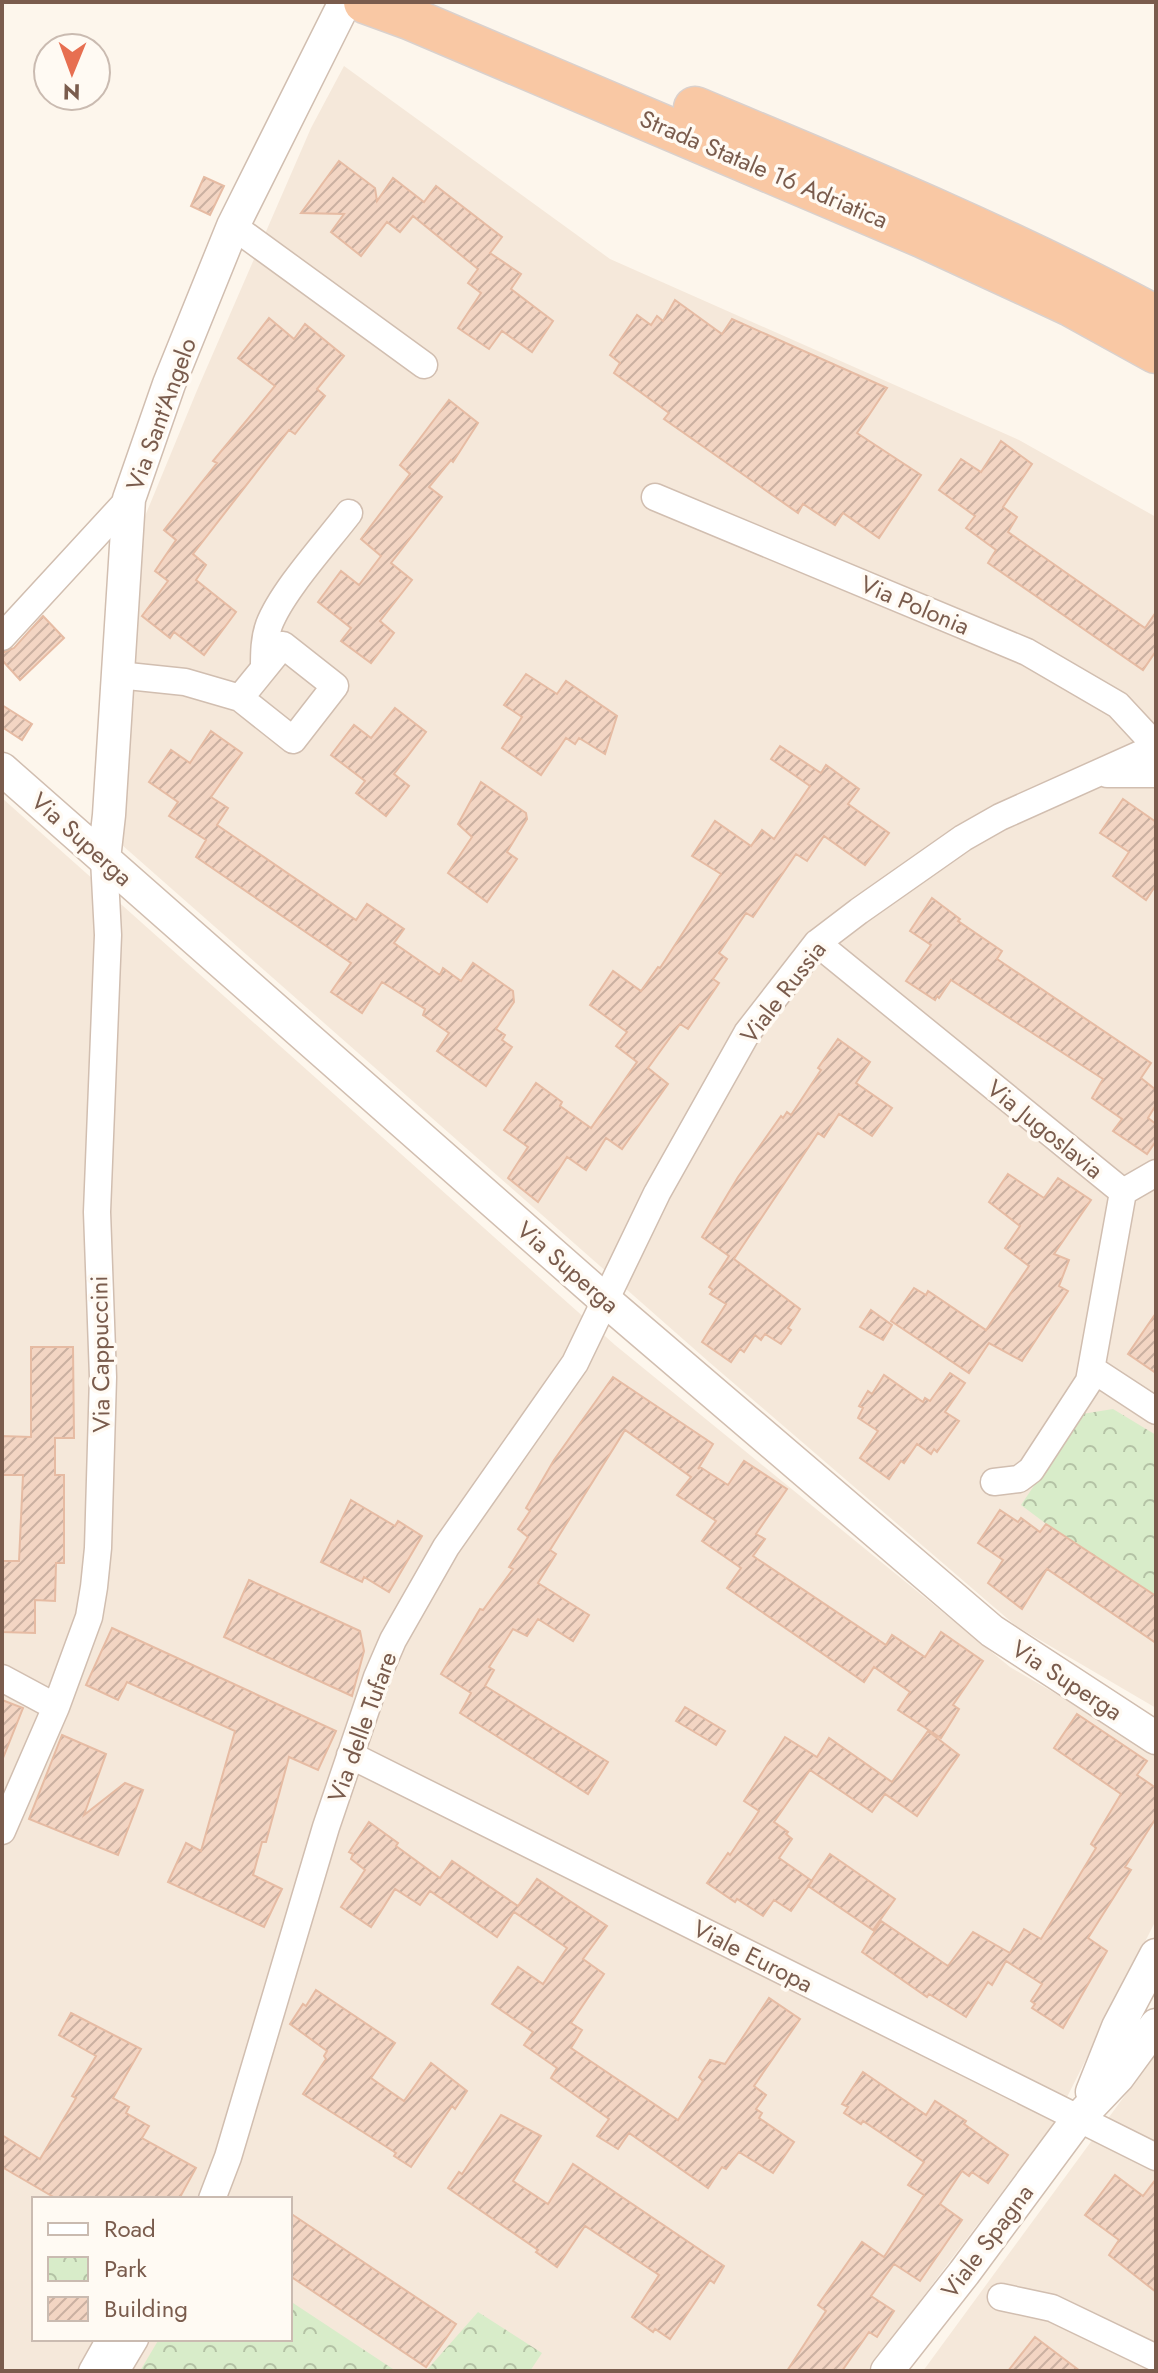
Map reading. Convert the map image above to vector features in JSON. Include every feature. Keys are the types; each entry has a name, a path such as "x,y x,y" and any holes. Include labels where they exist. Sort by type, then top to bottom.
{"highway":[{"name":"Strada Statale 16 Adriatica","path":"365,2 425,10 927,204 1082,277 1156,317"},
{"name":"Strada Statale 16 Adriatica","path":"425,10 1071,305 1156,352"}],"street":[{"name":"Via Sant'Angelo","path":"104,859 129,499 169,384 233,226 345,2"},
{"path":"233,226 424,365"},
{"name":"Via Polonia","path":"655,497 1027,652 1118,705 1156,747"},
{"path":"2,637 129,499"},
{"path":"264,668 264,646 269,626 280,604 349,513"},
{"path":"118,675 185,682 240,698 293,740 335,686 283,645 240,698"},
{"name":"Viale Russia","path":"605,1300 657,1193 747,1033 817,943 963,838 1000,817 1156,747"},
{"name":"Via Superga","path":"2,769 605,1300 992,1631 1156,1738"},
{"path":"1095,774 1156,774"},
{"name":"Via Cappuccini","path":"2,1831 56,1707 89,1617 98,1548 103,1377 97,1212 108,935 104,859"},
{"name":"Via Jugoslavia","path":"817,943 1123,1192 1092,1369 1083,1393 1031,1470 1019,1479 994,1482"},
{"path":"1123,1192 1156,1173"},
{"name":"Via delle Tufare","path":"213,2197 228,2157 350,1755 382,1664 446,1547 575,1363 605,1300"},
{"path":"1092,1369 1156,1411"},
{"path":"2,1678 56,1707"},
{"name":"Viale Europa","path":"350,1755 1082,2114 1156,2157"},
{"name":"Viale Spagna","path":"1082,2114 1118,2027 1156,1955"},
{"name":"Viale Spagna","path":"891,2367 1082,2114 1118,2077 1156,2025"},
{"path":"1001,2297 1052,2308 1156,2358"},
{"path":"92,2371 109,2341"},
{"path":"116,2371 134,2341"}],"shaded area":[{"path":"344,66 610,259 1019,440 1156,517 1156,1708 1016,1626 709,1362 122,845 127,673 143,521 311,128"},
{"path":"2,798 615,1345 1010,1667 1156,1752 1156,1920 1054,2123 867,2371 2,2371"},
{"path":"1156,2053 1156,2371 923,2371"}],"green space":[{"path":"1113,1409 1156,1435 1156,1606 1021,1505 1082,1414"},
{"path":"292,2302 396,2371 140,2371 158,2341 292,2341"},
{"path":"478,2312 542,2353 530,2371 426,2371"}],"building":[{"path":"339,161 375,188 377,201 393,178 424,202 436,186 502,237 490,253 521,274 511,289 553,321 532,352 502,331 489,349 458,328 481,293 468,283 478,269 413,216 400,232 387,222 361,256 331,232 344,214 301,213"},
{"path":"204,177 224,186 210,215 191,206"},
{"path":"675,300 722,334 732,319 887,388 857,433 921,475 879,538 843,513 835,525 803,504 798,513 664,419 669,413 614,373 620,363 610,355 637,315 651,325 657,316 663,321"},
{"path":"269,318 294,339 305,324 344,356 317,389 325,396 295,434 289,430 193,554 206,565 196,580 236,612 204,655 174,632 170,638 142,616 168,581 155,571 176,540 164,530 217,463 213,461 275,386 238,358"},
{"path":"449,400 478,423 453,462 451,460 429,487 442,497 391,563 412,580 380,621 394,633 371,663 341,641 351,628 318,602 341,571 359,585 381,556 361,539 410,474 400,465"},
{"path":"1001,441 1032,464 1003,507 1017,517 1008,532 1145,628 1156,612 1156,651 1143,670 988,563 996,550 966,528 975,516 939,490 961,459 981,472"},
{"path":"43,616 64,638 20,680 2,660 2,653 14,648"},
{"path":"526,674 557,694 566,681 617,716 605,754 579,738 575,744 566,738 541,775 502,748 522,717 504,705"},
{"path":"2,705 32,724 22,740 2,727"},
{"path":"395,708 426,732 394,774 409,786 386,816 356,793 365,781 331,755 354,725 371,738"},
{"path":"211,731 242,753 211,797 228,808 217,825 356,920 367,904 404,929 394,943 440,975 443,968 461,981 473,963 513,991 514,1002 496,1029 505,1035 502,1040 512,1047 486,1086 437,1051 449,1033 423,1015 425,1009 382,982 362,1013 331,992 351,963 196,857 206,840 169,816 178,802 149,782 171,750 190,763"},
{"path":"780,746 821,773 826,765 859,789 848,804 889,833 865,865 824,836 807,861 796,854 753,917 746,913 719,953 727,959 713,979 719,983 688,1029 680,1024 648,1068 668,1084 622,1149 606,1138 586,1170 567,1157 538,1202 508,1178 528,1147 504,1130 536,1083 562,1102 560,1106 591,1128 637,1062 616,1046 627,1032 590,1005 613,971 641,991 660,968 721,874 692,856 715,821 751,846 762,830 774,839 810,786 771,759"},
{"path":"481,782 526,813 527,819 507,852 517,859 487,902 448,873 472,837 458,824"},
{"path":"1123,799 1156,822 1156,885 1146,900 1113,876 1129,852 1100,833"},
{"path":"932,898 960,919 958,921 1002,951 997,959 1151,1063 1141,1078 1156,1090 1156,1105 1148,1118 1156,1124 1156,1141 1147,1154 1113,1131 1122,1119 1092,1098 1103,1079 951,980 935,1000 906,981 931,945 910,931"},
{"path":"838,1039 870,1062 856,1083 892,1108 872,1136 839,1114 824,1137 818,1133 734,1259 800,1309 781,1344 765,1334 761,1340 755,1335 744,1352 740,1349 731,1362 702,1342 726,1304 710,1294 713,1290 709,1287 729,1256 702,1237 738,1177 781,1116 783,1118 787,1112 791,1115"},
{"path":"1008,1174 1044,1198 1058,1178 1091,1200 1054,1254 1069,1260 1059,1286 1068,1291 1022,1361 989,1343 969,1373 891,1321 914,1288 926,1295 928,1291 986,1330 1029,1266 1005,1248 1020,1226 989,1202"},
{"path":"871,1310 892,1325 883,1340 860,1327"},
{"path":"1156,1313 1156,1373 1128,1354"},
{"path":"31,1347 73,1347 74,1438 55,1438 55,1475 64,1475 64,1563 56,1563 55,1601 35,1600 35,1633 2,1632 2,1561 19,1561 23,1475 2,1475 2,1436 31,1437"},
{"path":"950,1373 965,1383 945,1412 959,1421 937,1452 934,1449 931,1454 917,1444 889,1479 860,1458 878,1431 858,1418 863,1408 859,1406 868,1391 872,1394 884,1375 923,1402 925,1398 930,1401"},
{"path":"613,1377 713,1444 698,1469 700,1467 728,1485 744,1461 787,1489 756,1534 765,1539 753,1556 886,1645 892,1635 925,1657 941,1632 983,1661 953,1705 959,1709 941,1738 898,1710 910,1692 874,1667 864,1682 727,1588 741,1568 702,1541 716,1521 677,1495 691,1477 625,1430 550,1550 556,1554 538,1583 589,1615 573,1641 538,1619 527,1636 513,1629 489,1667 494,1670 485,1686 608,1762 588,1794 460,1713 471,1693 441,1674 480,1609 483,1610 513,1569 509,1567 528,1537 518,1529 530,1511 526,1508 554,1460"},
{"path":"351,1500 395,1526 398,1521 422,1536 389,1592 364,1577 362,1582 321,1562"},
{"path":"1000,1510 1018,1522 1021,1518 1040,1532 1046,1524 1156,1596 1156,1643 1047,1569 1022,1609 988,1583 1003,1560 978,1543"},
{"path":"249,1580 360,1631 364,1651 352,1696 224,1637"},
{"path":"112,1628 336,1731 318,1770 289,1757 266,1842 262,1842 253,1875 282,1889 264,1927 168,1882 186,1843 201,1851 235,1731 127,1682 118,1700 86,1685"},
{"path":"2,1700 23,1708 3,1758 2,1758"},
{"path":"685,1707 725,1731 716,1745 676,1721"},
{"path":"1077,1714 1147,1761 1137,1775 1156,1788 1156,1818 1125,1867 1131,1870 1088,1938 1107,1951 1063,2028 1032,2008 1035,2004 1031,2001 1042,1984 1006,1961 992,1985 988,1982 966,2017 929,1994 927,1997 862,1952 881,1921 948,1966 973,1932 1010,1953 1024,1929 1041,1939 1096,1848 1091,1844 1121,1794 1054,1748"},
{"path":"928,1731 959,1755 917,1816 885,1794 872,1812 810,1770 774,1822 792,1839 779,1858 812,1881 791,1911 774,1900 763,1916 707,1883 759,1811 744,1801 785,1737 817,1757 829,1738 892,1782"},
{"path":"62,1735 106,1754 84,1815 125,1783 143,1790 118,1855 29,1819"},
{"path":"369,1822 440,1878 452,1861 518,1906 537,1879 607,1926 583,1959 604,1974 571,2023 582,2030 571,2048 678,2120 703,2081 699,2077 710,2060 725,2064 769,1998 800,2019 754,2086 766,2095 756,2109 762,2113 759,2118 794,2142 773,2173 739,2152 726,2169 722,2167 708,2188 629,2133 618,2149 597,2136 609,2119 551,2078 557,2068 524,2045 533,2032 492,2004 518,1967 543,1984 567,1948 514,1912 497,1937 430,1891 420,1905 395,1889 371,1927 341,1907 365,1870 351,1859 353,1854 349,1852"},
{"path":"830,1854 895,1899 873,1930 808,1886"},
{"path":"316,1990 395,2043 371,2078 404,2101 431,2063 467,2091 455,2109 452,2106 411,2167 394,2156 396,2153 303,2094 326,2059 327,2051 290,2024"},
{"path":"71,2013 141,2049 113,2098 129,2107 126,2113 149,2126 142,2138 196,2168 180,2197 54,2197 2,2167 2,2135 40,2159 76,2098 72,2096 96,2056 59,2035"},
{"path":"863,2072 926,2115 935,2101 1008,2155 988,2183 972,2172 969,2176 962,2171 940,2204 962,2220 920,2281 894,2264 871,2296 894,2311 877,2337 869,2332 842,2371 787,2371 826,2311 818,2305 862,2242 884,2257 924,2195 908,2185 924,2162 863,2121 861,2124 844,2113 848,2107 842,2104"},
{"path":"501,2115 541,2136 513,2181 548,2204 573,2164 724,2266 714,2283 710,2280 670,2339 655,2329 653,2332 632,2317 659,2275 585,2226 557,2267 536,2252 538,2250 448,2188 459,2172 462,2174"},
{"path":"1115,2175 1143,2196 1156,2179 1156,2292 1109,2255 1119,2240 1085,2215"},
{"path":"292,2214 456,2324 426,2367 292,2277"},
{"path":"1035,2337 1080,2371 1008,2371"}]}
